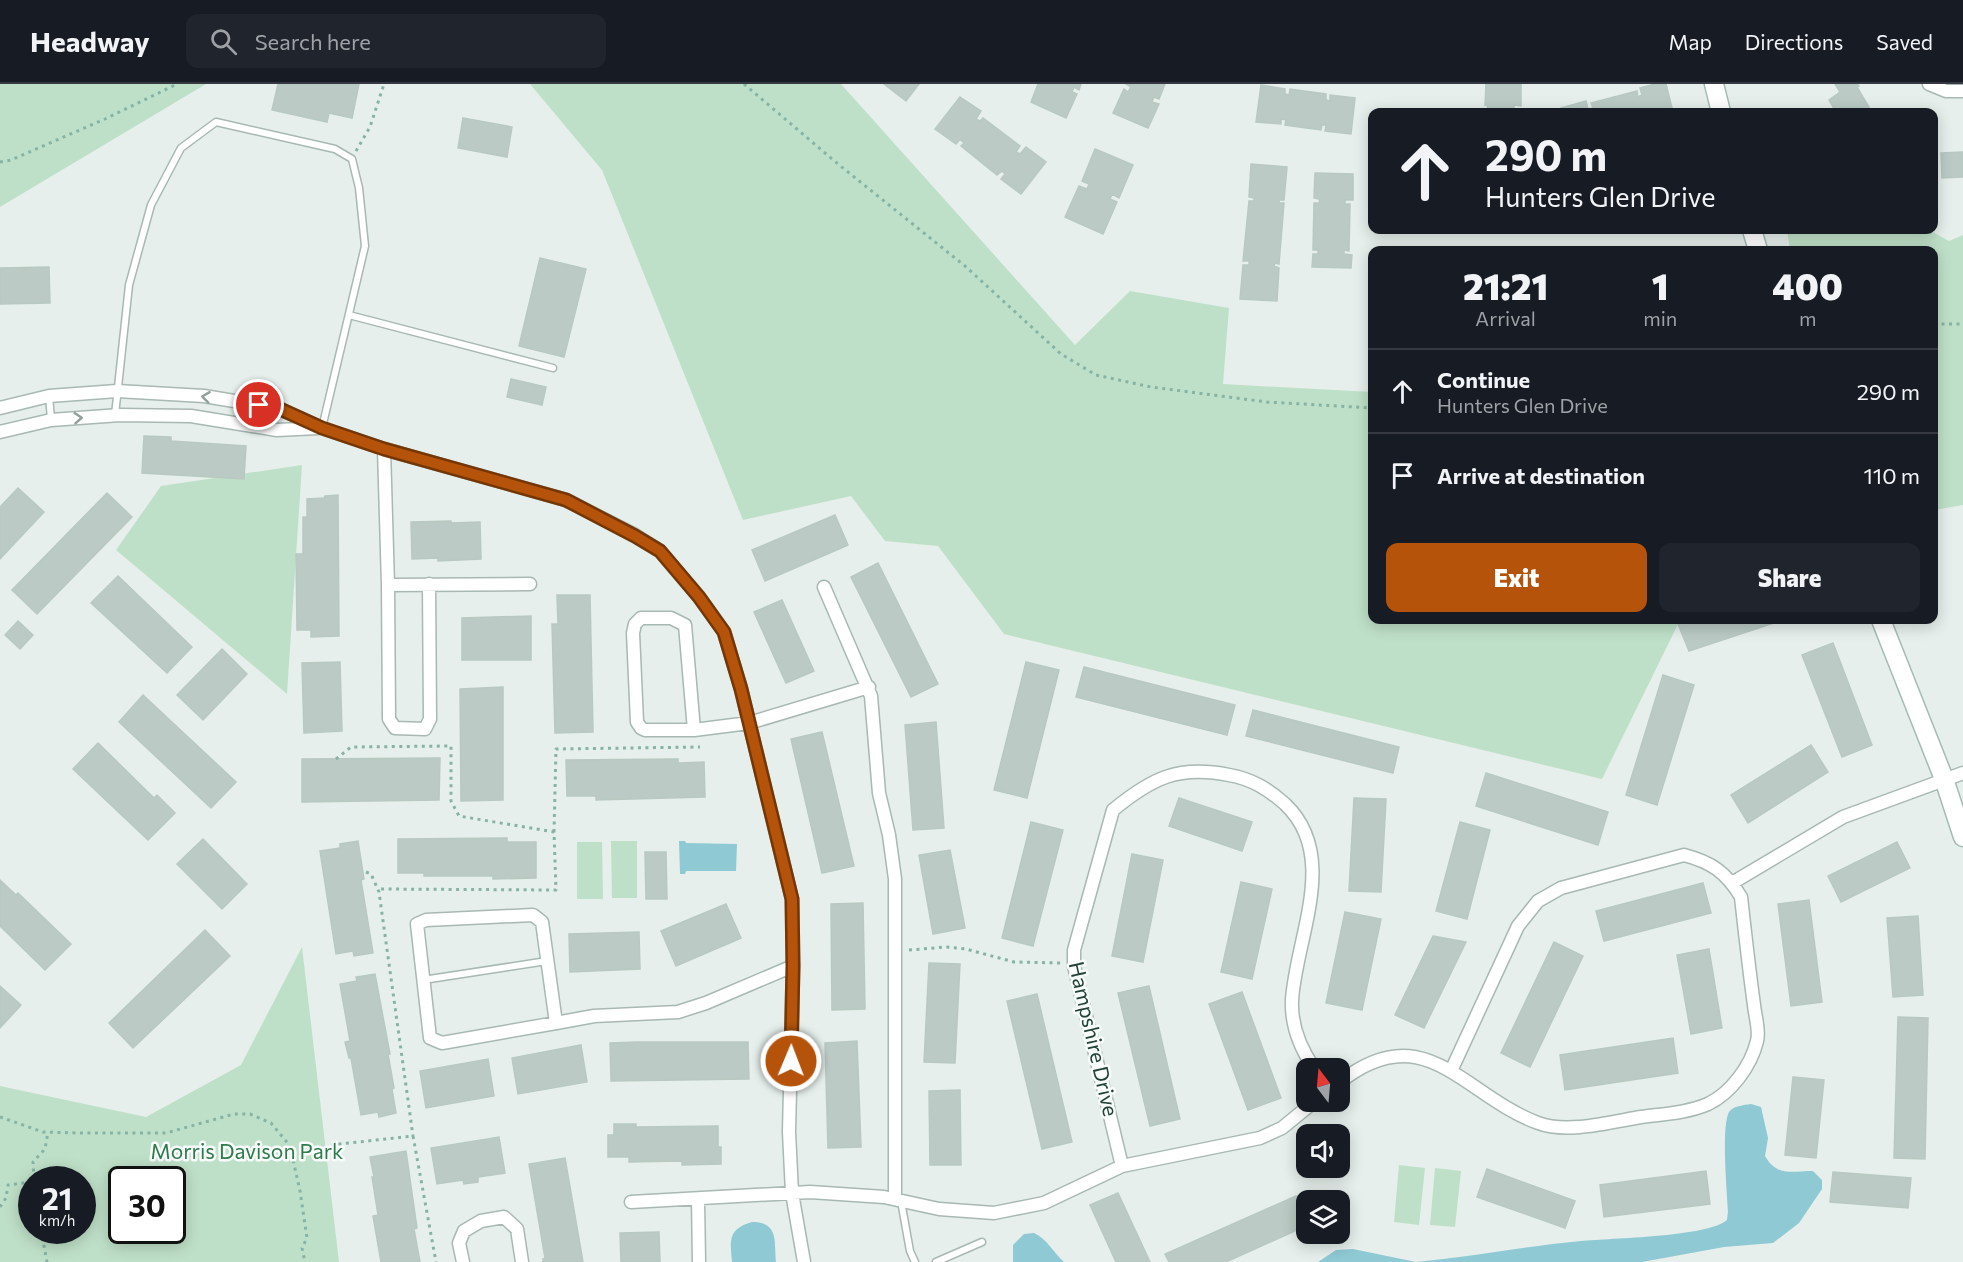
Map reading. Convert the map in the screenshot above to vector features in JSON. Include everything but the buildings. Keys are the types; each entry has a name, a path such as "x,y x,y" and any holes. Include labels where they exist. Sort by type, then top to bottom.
{"street":[{"path":"1714,84 1720,108"},
{"path":"1929,84 1946,91 1963,91"},
{"path":"0,408 49,396 117,391 204,396 278,408 322,428 384,449 566,500 660,551 699,597 724,632 792,899 793,966 789,1132 792,1193 804,1262"},
{"path":"0,432 51,420 115,415 191,416 277,430 322,428"},
{"path":"384,449 389,719 394,728 425,729 430,719 429,584"},
{"path":"388,585 530,584"},
{"path":"824,587 871,696 879,793 889,835 895,879 898,1200"},
{"path":"694,730 685,625 671,618 641,618 635,624 633,633 637,722 645,730 694,730 749,723 868,687"},
{"path":"1883,624 1944,779 1963,837"},
{"name":"Hampshire Drive","path":"1122,1166 1074,963 1074,950 1113,810 1154,781 1173,774 1204,770 1239,777 1269,789 1296,814 1310,847 1314,878 1292,1000 1295,1028 1307,1058"},
{"path":"1732,883 1843,817 1963,773"},
{"path":"1350,1074 1359,1067 1380,1058 1409,1055 1435,1062 1516,1113 1539,1124 1563,1128 1686,1111 1709,1103 1728,1090 1744,1071 1758,1040 1741,897 1732,883 1719,870 1702,860 1684,855 1561,888 1538,901 1518,926 1451,1071"},
{"path":"556,1023 542,922 533,915 426,920 417,924 430,1038 437,1042 556,1023 594,1016 678,1012 706,1003 793,966"},
{"path":"631,1202 810,1192 898,1200 939,1209 994,1213 1044,1203 1122,1166 1260,1138 1282,1128 1302,1112"},
{"path":"698,1200 699,1262"},
{"path":"463,1262 459,1243 464,1230 481,1221 504,1218 517,1229 522,1262"}],"lane":[{"path":"115,415 129,285 152,205 181,148 216,122 335,149 352,159 359,188 365,246 322,428"},
{"path":"349,315 553,368"},
{"path":"49,396 51,420"},
{"path":"423,980 547,962"},
{"path":"898,1200 910,1251 915,1262"},
{"path":"936,1262 982,1242"}],"path":[{"path":"0,162 11,160 84,128 177,84"},
{"path":"352,159 370,127 384,84"},
{"path":"744,84 838,164 965,266 1061,354 1096,375 1151,387 1267,402 1368,408"},
{"path":"1938,324 1963,324"},
{"path":"336,759 351,747 451,746 452,801 459,816 554,832"},
{"path":"378,889 556,890 554,832 556,749 700,747"},
{"path":"366,872 371,874 378,889 413,1136 436,1262"},
{"path":"895,951 946,947 966,949 1014,962 1074,963"},
{"path":"0,1117 48,1132 166,1133 234,1114 250,1114 271,1123 290,1146 307,1238 302,1248 304,1262"},
{"path":"33,1166 33,1162 45,1149 48,1132"},
{"path":"331,1144 413,1136"},
{"path":"0,1207 6,1198 8,1185 18,1183"},
{"path":"44,1244 47,1262"}],"green space":[{"path":"0,84 206,84 0,207"},
{"path":"530,84 841,84 1075,345 1130,291 1229,308 1223,384 1368,392 1368,624 1678,624 1602,779 1004,634 938,546 885,541 851,496 743,520 602,170"},
{"path":"1788,234 1936,234 1949,241 1963,235 1963,505 1938,509 1938,246 1789,246"},
{"path":"302,465 287,694 116,550 161,486"},
{"path":"611,841 637,841 637,898 612,898"},
{"path":"577,842 602,842 603,899 577,899"},
{"name":"Morris Davison Park","path":"302,947 339,1262 0,1262 0,1086 146,1117 241,1065"},
{"path":"1399,1165 1425,1168 1419,1225 1394,1222"},
{"path":"1435,1168 1461,1171 1455,1227 1430,1225"}],"water":[{"path":"679,841 737,844 736,871 686,871 685,874 680,874"},
{"path":"1751,1104 1761,1107 1768,1138 1765,1156 1770,1163 1780,1170 1813,1171 1822,1180 1822,1189 1799,1223 1773,1243 1724,1247 1642,1262 1416,1262 1560,1243 1658,1236 1717,1226 1727,1220 1728,1211 1725,1131 1729,1112 1733,1108"},
{"path":"752,1222 767,1225 771,1229 775,1240 776,1262 732,1262 732,1236 738,1228"},
{"path":"1034,1233 1047,1243 1064,1262 1013,1262 1013,1245 1024,1234"},
{"path":"1353,1249 1416,1262 1318,1262 1336,1250"}],"route":[{"path":"259,405 278,408 322,428 384,449 566,500 660,551 699,597 724,632 741,689 792,899 791,1061"}]}
